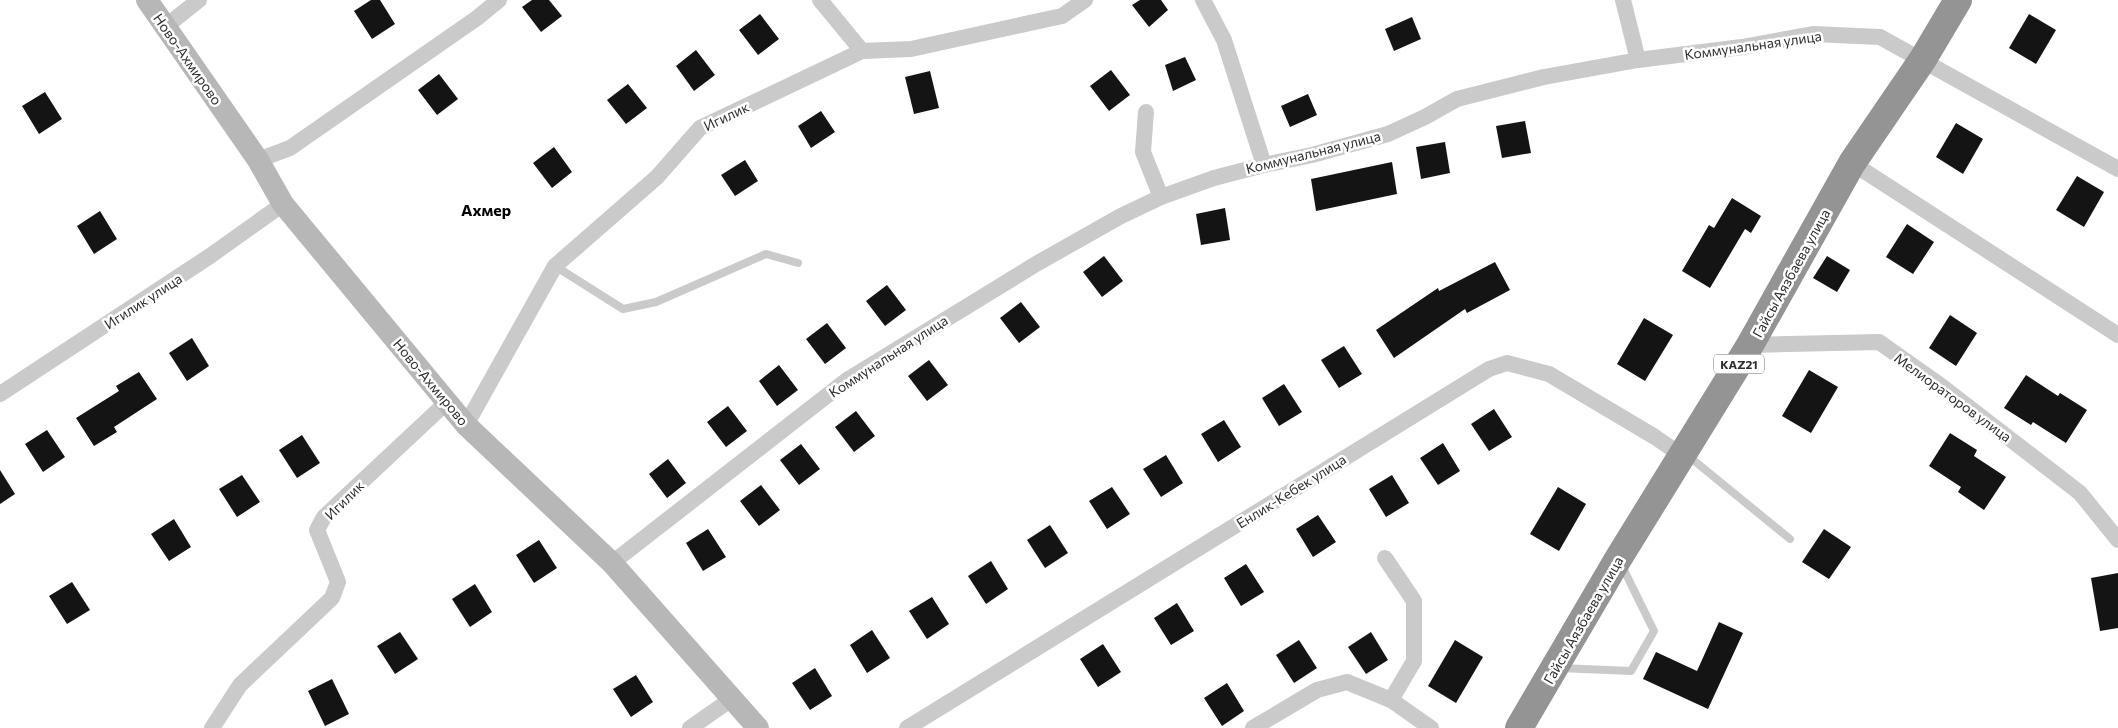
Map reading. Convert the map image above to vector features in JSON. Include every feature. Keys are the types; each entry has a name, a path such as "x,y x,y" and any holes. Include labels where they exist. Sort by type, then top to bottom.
{"highway":[{"name":"Гайсы Аязбаева улица","path":"1519,728 1556,668 1618,559 1750,345 1852,163 1923,59 1958,0"}],"street":[{"name":"Ново-Ахмирово","path":"147,0 258,160 283,204 466,425 612,563 758,728"},
{"path":"165,27 199,0"},
{"path":"258,160 290,148 477,18 498,0"},
{"path":"820,0 862,51"},
{"name":"Игилик","path":"466,425 555,266 657,177 700,128 862,51 911,49 1062,16 1085,0"},
{"path":"1203,0 1224,40 1264,165"},
{"path":"1623,0 1638,60"},
{"name":"Коммунальная улица","path":"612,563 846,380 1036,264 1160,197 1214,178 1312,155 1388,134 1425,117 1457,99 1544,77 1638,60 1742,47 1813,34 1880,37 1923,59"},
{"path":"1923,59 2118,169"},
{"path":"1146,112 1143,152 1160,197"},
{"path":"1852,163 2118,335"},
{"name":"Игилик улица","path":"0,394 202,262 283,204"},
{"name":"Мелиораторов улица","path":"1750,345 1878,342 1940,385 2080,493 2118,540"},
{"name":"Енлик-Кебек улица","path":"908,728 1489,369 1507,364 1549,374 1655,437 1681,455"},
{"name":"Игилик","path":"212,728 240,685 332,598 338,582 317,530 324,517 447,402"},
{"path":"1385,558 1414,601 1414,662 1391,700"},
{"path":"1253,728 1317,690 1347,682 1391,700 1431,728"},
{"path":"690,728 733,698"}],"lane":[{"path":"555,266 623,310 656,302 766,254 798,263"},
{"path":"1681,455 1692,459 1790,539"},
{"path":"1556,668 1631,671 1654,631 1618,559"}],"building":[{"path":"371,0 380,0 395,24 372,39 354,11"},
{"path":"532,0 549,0 562,16 541,32 522,7"},
{"path":"1140,0 1161,0 1168,10 1149,27 1132,5"},
{"path":"760,14 779,39 758,55 739,30"},
{"path":"2029,14 2056,30 2036,64 2009,48"},
{"path":"1412,17 1421,39 1394,51 1385,29"},
{"path":"696,50 715,75 694,91 676,66"},
{"path":"1185,57 1196,80 1173,91 1165,65"},
{"path":"1111,70 1130,95 1109,111 1090,86"},
{"path":"930,71 939,108 914,114 905,77"},
{"path":"439,74 458,99 437,115 418,90"},
{"path":"628,84 647,108 626,124 607,100"},
{"path":"45,92 62,119 39,134 22,106"},
{"path":"1308,94 1317,115 1290,127 1281,106"},
{"path":"821,111 835,132 811,148 798,126"},
{"path":"1525,121 1531,153 1502,158 1496,126"},
{"path":"1956,123 1983,139 1963,174 1936,157"},
{"path":"1445,142 1450,173 1421,179 1416,147"},
{"path":"554,147 572,172 552,188 533,163"},
{"path":"745,160 758,181 735,196 721,175"},
{"path":"1392,162 1397,194 1316,211 1311,179"},
{"path":"2077,176 2104,192 2084,227 2056,210"},
{"path":"1732,198 1761,216 1751,233 1745,229 1710,288 1682,271 1709,225 1714,228"},
{"path":"1225,208 1230,240 1201,245 1196,214"},
{"path":"100,211 117,239 94,254 77,226"},
{"path":"1907,224 1934,242 1913,274 1886,257"},
{"path":"1104,256 1123,281 1102,297 1083,272"},
{"path":"1827,256 1850,270 1837,292 1813,278"},
{"path":"1495,262 1510,290 1467,313 1465,309 1394,358 1376,330 1438,288 1439,291"},
{"path":"887,285 906,310 885,326 866,301"},
{"path":"1021,302 1040,327 1019,343 1000,318"},
{"path":"1950,315 1977,333 1956,366 1929,348"},
{"path":"1644,318 1673,335 1645,381 1617,364"},
{"path":"827,323 846,348 825,364 806,339"},
{"path":"192,338 209,366 187,381 169,353"},
{"path":"1344,346 1362,374 1339,388 1321,360"},
{"path":"929,360 948,385 927,401 908,376"},
{"path":"779,365 798,390 777,406 759,381"},
{"path":"1809,370 1838,387 1811,433 1782,416"},
{"path":"139,372 157,399 114,427 117,432 94,446 76,418 119,391 116,386"},
{"path":"2026,375 2058,396 2060,393 2087,410 2066,443 2033,422 2031,425 2004,408"},
{"path":"1284,384 1302,412 1279,426 1262,398"},
{"path":"728,406 747,431 726,447 707,422"},
{"path":"1494,409 1512,437 1489,451 1471,424"},
{"path":"856,411 875,436 854,452 835,427"},
{"path":"1224,420 1241,447 1218,462 1201,434"},
{"path":"47,430 65,457 43,472 25,444"},
{"path":"1950,433 1977,450 1974,456 2006,477 1984,510 1958,492 1961,487 1929,466"},
{"path":"302,435 320,463 297,478 279,450"},
{"path":"1443,443 1460,471 1438,485 1420,458"},
{"path":"801,444 820,469 799,485 780,460"},
{"path":"1166,455 1183,483 1161,497 1143,469"},
{"path":"668,459 686,483 667,498 649,474"},
{"path":"0,470 15,494 0,504"},
{"path":"242,475 260,502 237,517 219,489"},
{"path":"1392,475 1409,503 1386,517 1369,489"},
{"path":"761,485 780,510 759,526 740,501"},
{"path":"1112,487 1130,514 1107,529 1089,501"},
{"path":"1558,487 1586,504 1559,551 1530,534"},
{"path":"1318,515 1336,542 1313,557 1296,529"},
{"path":"174,519 191,547 169,561 151,534"},
{"path":"1050,525 1068,553 1045,568 1027,540"},
{"path":"708,529 726,557 703,571 686,543"},
{"path":"1824,529 1851,547 1829,579 1802,562"},
{"path":"539,540 557,568 534,583 516,555"},
{"path":"991,561 1008,589 986,604 968,576"},
{"path":"1246,564 1264,592 1241,606 1224,578"},
{"path":"2118,573 2118,628 2100,631 2091,578"},
{"path":"72,582 90,610 67,624 49,596"},
{"path":"475,584 492,612 470,627 452,599"},
{"path":"932,597 949,624 927,639 909,611"},
{"path":"1177,603 1194,631 1171,645 1154,618"},
{"path":"1719,622 1743,633 1708,709 1643,679 1656,652 1697,671"},
{"path":"872,630 890,658 867,673 850,645"},
{"path":"400,632 418,659 395,674 377,646"},
{"path":"1371,632 1388,660 1366,674 1348,647"},
{"path":"1299,640 1317,668 1294,683 1276,655"},
{"path":"1455,640 1483,657 1456,703 1428,686"},
{"path":"1103,644 1121,672 1098,687 1080,659"},
{"path":"815,668 832,696 810,710 792,683"},
{"path":"636,675 653,702 631,717 613,689"},
{"path":"332,679 349,714 325,726 308,691"},
{"path":"1227,683 1244,711 1222,726 1204,698"}],"district":[{"name":"Ахмер","path":"486,209"}]}
